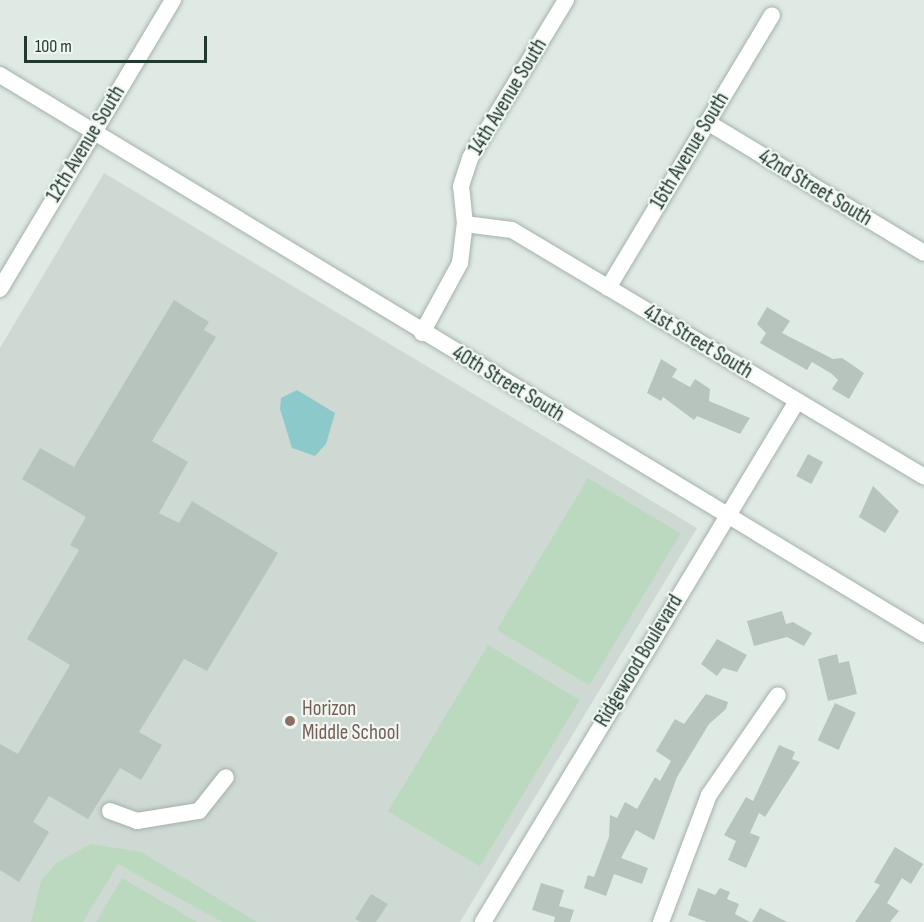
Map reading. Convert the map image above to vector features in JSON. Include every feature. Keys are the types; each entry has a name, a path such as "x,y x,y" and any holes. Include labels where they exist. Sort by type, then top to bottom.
{"street":[{"name":"12th Avenue South","path":"0,289 173,0"},
{"name":"14th Avenue South","path":"422,333 460,263 465,224 461,186 470,158 566,0"},
{"name":"16th Avenue South","path":"608,288 772,15"},
{"name":"40th Street South","path":"0,75 422,333 924,634"},
{"name":"42nd Street South","path":"706,122 924,253"},
{"name":"41st Street South","path":"465,224 512,230 924,477"},
{"name":"Ridgewood Boulevard","path":"483,922 797,401"},
{"path":"661,922 709,795 778,695"},
{"path":"110,811 137,821 199,811 226,777"}],"shaded area":[{"name":"Horizon Middle School","path":"104,173 697,528 460,922 0,922 0,348"}],"green space":[{"path":"588,478 681,534 589,685 497,630"},
{"path":"488,645 580,700 480,866 388,811"},
{"path":"91,844 141,852 257,922 222,922 118,864 83,922 31,922 41,881 56,863"},
{"path":"122,878 197,922 96,922"}],"water":[{"path":"297,390 335,413 326,444 315,456 292,448 280,409 281,398"}],"building":[{"path":"174,300 209,322 204,330 216,337 152,441 188,462 159,513 179,523 192,501 278,553 207,671 184,659 139,732 162,745 141,780 120,768 88,819 49,796 33,822 49,832 19,882 0,870 0,744 18,754 70,665 27,639 79,550 70,545 86,517 22,479 40,448 74,467"},
{"path":"767,307 790,321 782,333 833,359 842,358 864,373 849,399 832,389 838,380 832,374 812,362 807,370 760,343 766,333 757,324"},
{"path":"661,359 677,369 672,377 690,387 695,379 710,389 709,401 750,418 740,434 697,416 694,420 663,397 661,401 647,393"},
{"path":"808,454 823,462 811,484 796,476"},
{"path":"873,486 899,511 885,533 859,517"},
{"path":"782,611 786,624 793,622 812,633 804,646 787,637 754,646 747,621"},
{"path":"717,639 747,655 737,672 723,668 717,676 701,664"},
{"path":"837,654 839,663 849,661 857,694 828,701 818,659"},
{"path":"706,694 728,702 726,709 709,724 677,777 654,840 636,830 621,858 648,868 642,884 614,874 606,896 584,888 588,875 594,877 609,837 610,815 617,818 625,802 637,809 655,777 660,781 671,761 656,751 675,719 684,724"},
{"path":"835,703 856,713 839,750 818,740"},
{"path":"779,745 795,752 792,759 800,762 765,817 759,813 750,833 760,837 746,868 728,860 736,841 724,835 746,797 753,801"},
{"path":"895,847 923,864 911,884 902,878 887,903 899,911 890,922 855,922 880,885 874,882"},
{"path":"541,883 564,890 559,906 574,910 570,922 554,922 555,917 532,910"},
{"path":"698,888 715,895 720,888 730,892 727,899 739,904 735,914 750,922 707,922 688,915"},
{"path":"371,894 388,904 376,922 361,922 355,919"},
{"path":"760,908 787,922 752,922"}],"place":[{"name":"Horizon Middle School","path":"290,721"}]}
